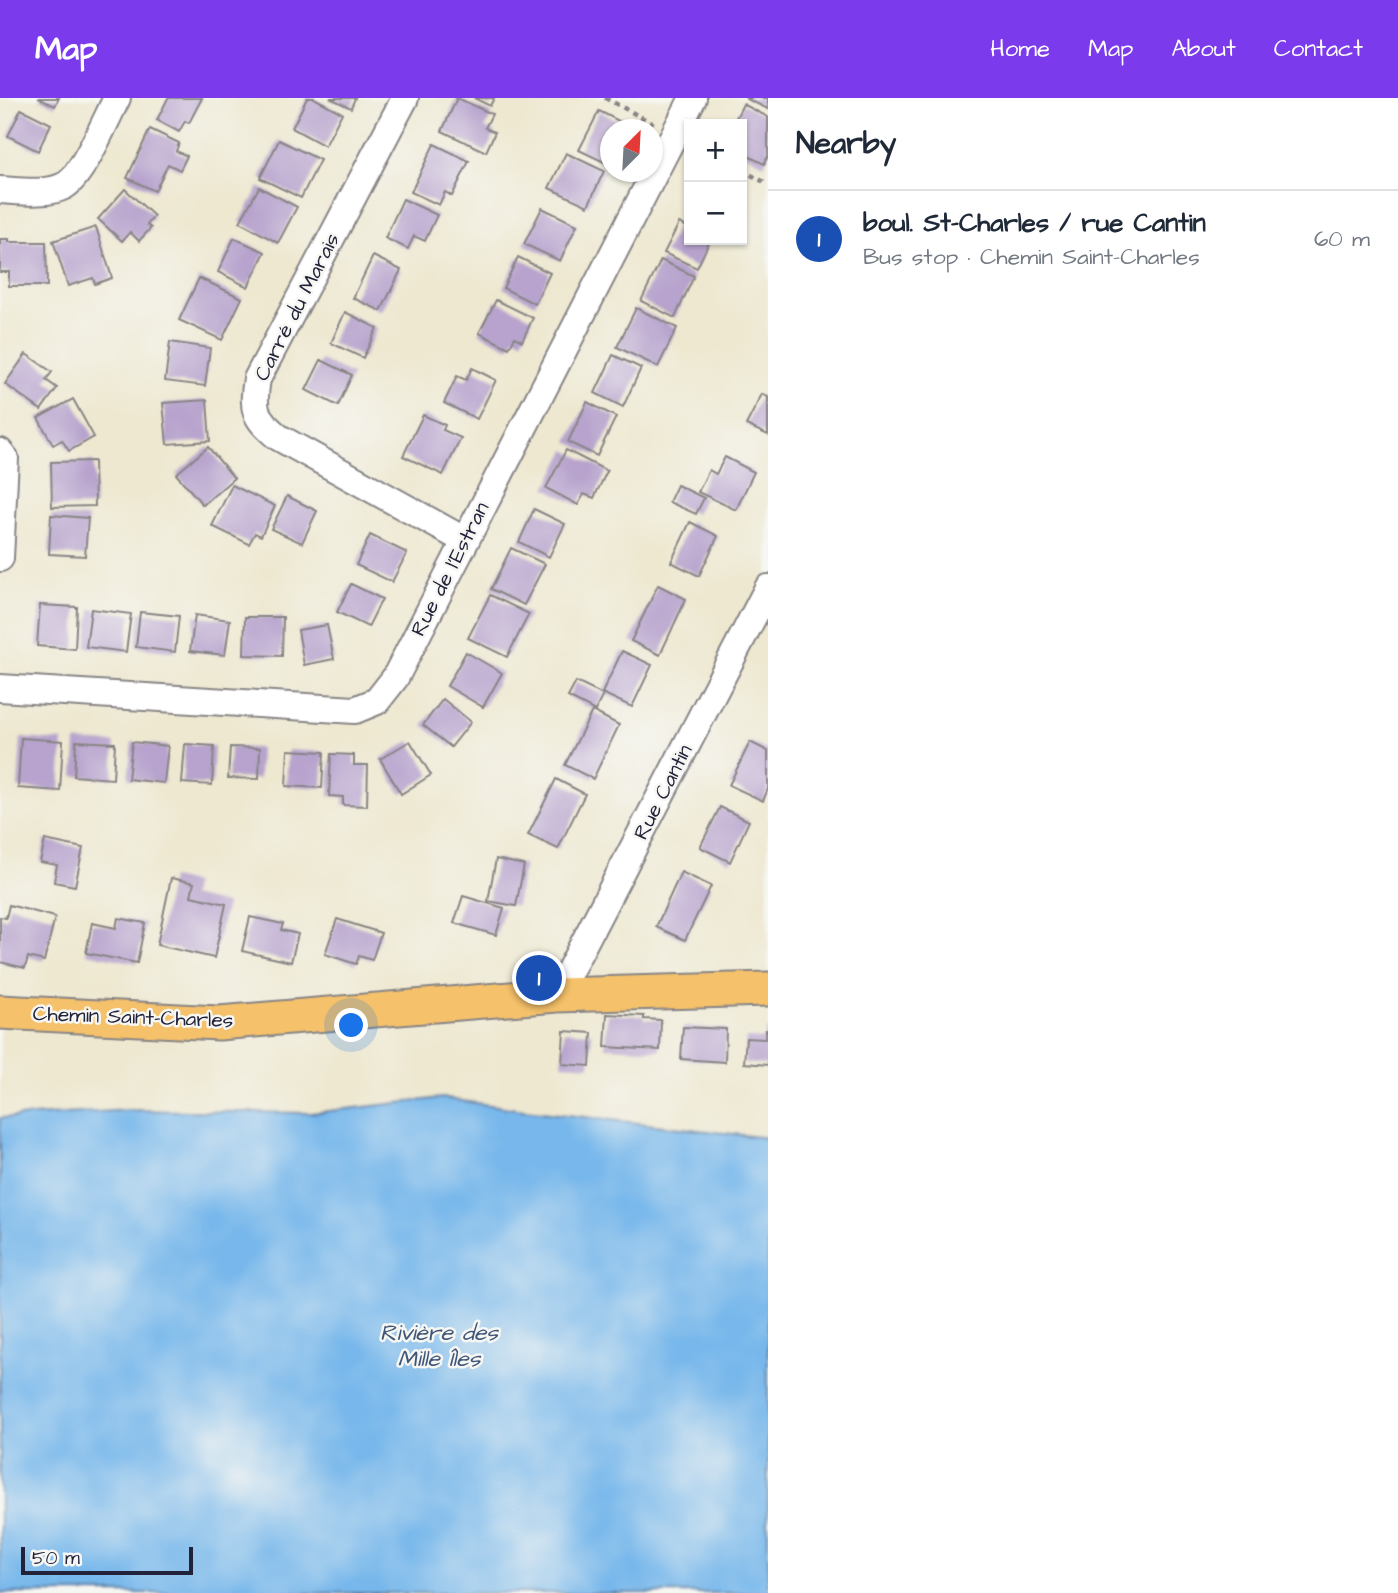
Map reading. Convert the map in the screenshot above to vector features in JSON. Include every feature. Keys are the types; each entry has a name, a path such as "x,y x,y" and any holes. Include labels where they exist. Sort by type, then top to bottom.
{"main road":[{"name":"Chemin Saint-Charles","path":"0,1012 219,1023 557,995 768,989"}],"street":[{"path":"0,190 38,191 66,186 83,165 117,98"},
{"name":"Carré du Marais","path":"405,98 257,379 254,399 260,422 278,438 464,540"},
{"name":"Rue de l'Estran","path":"0,688 355,710 377,701 395,678 693,98"},
{"path":"0,452 5,458 0,558"},
{"name":"Rue Cantin","path":"557,995 768,588"}],"path":[{"path":"605,98 674,135"},
{"path":"747,173 768,184"}],"water":[{"name":"Rivière des Mille Îles","path":"442,1098 768,1138 768,1593 0,1593 0,1118 129,1110 311,1113"}],"building":[{"path":"38,98 59,98 55,106"},
{"path":"168,98 202,98 189,123 185,121 179,132 157,120"},
{"path":"307,98 314,98 342,113 325,146 292,128"},
{"path":"330,98 355,98 351,108"},
{"path":"457,98 492,114 485,128 495,132 486,152 442,131"},
{"path":"474,98 494,98 490,106"},
{"path":"745,98 768,98 768,109"},
{"path":"743,104 768,117 768,156 764,164 747,156 747,119 736,119"},
{"path":"21,109 51,124 38,151 8,136"},
{"path":"599,111 615,119 600,119 600,160 579,150"},
{"path":"150,129 179,143 176,151 187,156 180,170 168,164 155,191 127,178"},
{"path":"279,140 320,160 301,198 260,178"},
{"path":"434,144 469,161 452,196 445,192 439,205 411,192"},
{"path":"566,153 600,169 600,180 588,206 549,188"},
{"path":"259,187 297,207 278,243 240,222"},
{"path":"125,189 154,216 147,225 151,228 139,241 130,232 122,241 98,219"},
{"path":"403,199 437,215 425,241 414,236 408,249 385,238"},
{"path":"542,208 577,225 560,261 524,244"},
{"path":"679,223 684,226 684,245 708,245 697,268 664,253"},
{"path":"96,227 112,278 95,284 93,278 68,286 53,241"},
{"path":"234,238 265,252 248,287 218,272"},
{"path":"0,239 9,239 9,242 46,242 47,286 9,286 9,272 0,272"},
{"path":"373,256 401,270 381,311 353,298"},
{"path":"518,257 550,273 535,304 503,288"},
{"path":"661,260 694,276 675,318 641,301"},
{"path":"199,278 242,298 222,340 179,320"},
{"path":"496,300 533,318 522,341 515,337 509,348 479,333"},
{"path":"636,308 677,328 658,367 617,347"},
{"path":"345,312 377,328 363,358 331,343"},
{"path":"170,342 210,348 205,386 165,381"},
{"path":"26,354 52,372 46,380 57,388 41,410 5,384"},
{"path":"613,355 641,368 623,407 595,393"},
{"path":"321,360 352,375 338,406 306,390"},
{"path":"472,368 496,380 477,419 444,403 457,376 466,380"},
{"path":"762,394 768,397 768,435 746,425"},
{"path":"73,399 94,437 69,451 62,440 53,445 38,418"},
{"path":"207,400 210,441 167,444 163,403"},
{"path":"587,402 616,417 597,456 568,442"},
{"path":"423,415 445,425 443,430 461,438 443,475 403,456"},
{"path":"208,447 234,478 203,505 176,474"},
{"path":"566,450 607,471 594,498 584,494 578,505 546,488"},
{"path":"725,457 754,472 736,510 698,492 709,470 716,474"},
{"path":"94,461 95,506 52,507 51,462"},
{"path":"232,485 275,506 261,536 255,533 249,544 212,526"},
{"path":"677,485 704,498 696,514 669,502"},
{"path":"287,496 317,511 302,543 271,529"},
{"path":"534,509 565,524 549,557 519,542"},
{"path":"51,515 88,518 85,556 49,554"},
{"path":"690,522 718,536 699,576 671,562"},
{"path":"370,535 407,553 392,582 356,565"},
{"path":"511,548 545,564 524,605 491,589"},
{"path":"351,584 382,599 368,627 337,612"},
{"path":"658,585 686,599 660,655 631,641"},
{"path":"490,595 529,614 507,657 468,638"},
{"path":"40,605 77,607 75,649 37,646"},
{"path":"91,609 131,614 126,652 86,647"},
{"path":"140,612 179,616 175,652 136,647"},
{"path":"195,615 230,620 225,655 190,651"},
{"path":"245,617 283,617 282,656 244,655"},
{"path":"327,625 334,659 304,665 298,630"},
{"path":"622,651 652,665 632,707 602,693"},
{"path":"466,652 502,673 483,707 447,686"},
{"path":"576,682 603,695 595,711 568,697"},
{"path":"443,699 471,722 451,747 423,725"},
{"path":"592,711 619,725 593,779 565,765"},
{"path":"21,738 63,741 60,791 18,788"},
{"path":"76,741 115,743 113,779 74,776"},
{"path":"410,741 431,775 401,794 380,759"},
{"path":"132,742 168,746 164,783 128,779"},
{"path":"750,742 768,751 768,789 763,801 729,785"},
{"path":"185,744 214,746 212,785 182,783"},
{"path":"230,747 260,748 259,779 228,778"},
{"path":"288,750 324,752 322,788 286,786"},
{"path":"331,754 354,755 354,765 368,765 367,806 343,805 343,797 329,796"},
{"path":"556,779 585,794 558,849 528,835"},
{"path":"720,807 749,821 730,862 700,847"},
{"path":"45,840 83,848 75,886 54,882 57,865 40,862"},
{"path":"496,859 524,865 516,906 488,901"},
{"path":"681,872 711,886 685,940 656,927"},
{"path":"171,878 194,883 191,896 226,904 214,958 157,945"},
{"path":"463,896 504,908 496,935 454,923"},
{"path":"9,905 55,917 44,961 28,957 25,968 0,962 0,917 6,918"},
{"path":"250,917 283,924 281,930 298,934 291,962 242,951"},
{"path":"118,918 145,923 137,963 86,953 92,923 116,928"},
{"path":"337,919 381,933 372,960 359,956 356,964 325,954"},
{"path":"607,1014 661,1020 660,1050 605,1047"},
{"path":"683,1027 726,1029 725,1062 681,1059"},
{"path":"766,1030 768,1065 744,1063 746,1038 765,1039"},
{"path":"564,1031 592,1033 590,1066 562,1064"}],"place":[{"name":"boul. St-Charles / rue Cantin","path":"539,978"}]}
